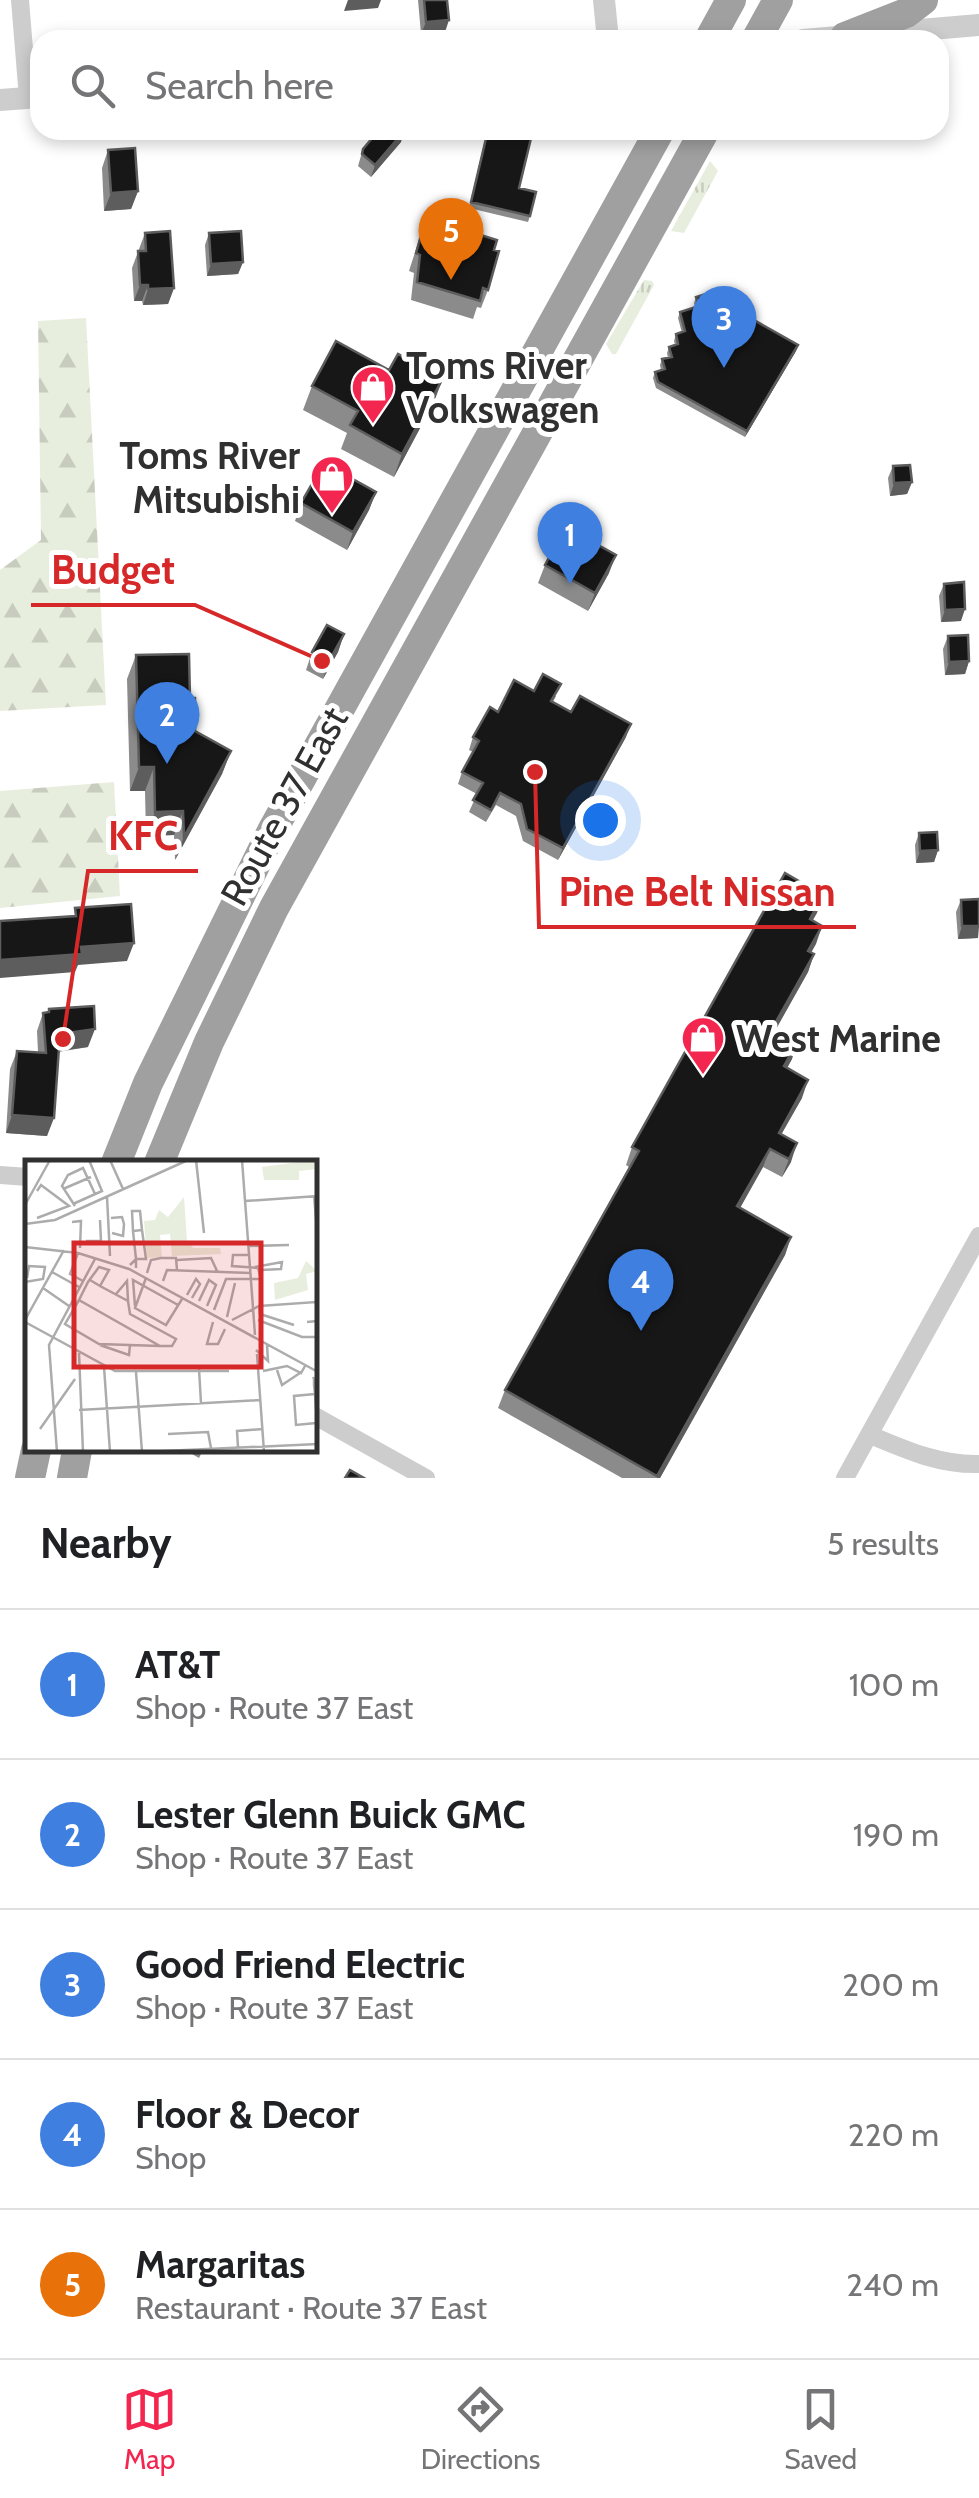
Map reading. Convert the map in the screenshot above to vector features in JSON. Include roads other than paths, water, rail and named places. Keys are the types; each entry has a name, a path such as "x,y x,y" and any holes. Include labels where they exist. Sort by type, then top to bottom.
{"highway":[{"path":"715,30 730,0"},
{"path":"762,30 778,0"},
{"path":"863,30 906,13 922,0"},
{"name":"Route 37 East","path":"117,1160 148,1082 272,831 654,140"},
{"name":"Route 37 East","path":"160,1160 232,992 274,908 699,140"},
{"path":"30,1478 35,1453"},
{"path":"72,1478 76,1453"}],"street":[{"path":"20,0 30,69"},
{"path":"604,0 607,30"},
{"path":"923,30 979,25"},
{"path":"0,100 30,97"},
{"path":"0,1175 25,1176"},
{"path":"845,1478 978,1240"},
{"path":"318,1418 426,1478"},
{"path":"870,1435 918,1456 979,1464"}],"place":[{"name":"Margaritas","path":"451,280"},
{"name":"Good Friend Electric","path":"724,368"},
{"name":"Toms River Volkswagen","path":"373,425"},
{"name":"Toms River Mitsubishi","path":"332,515"},
{"name":"AT&T","path":"570,584"},
{"name":"Budget","path":"322,661"},
{"name":"Lester Glenn Buick GMC","path":"167,764"},
{"name":"Pine Belt Nissan","path":"535,772"},
{"name":"KFC","path":"63,1039"},
{"name":"West Marine","path":"703,1076"},
{"name":"Floor & Decor","path":"641,1331"}]}
